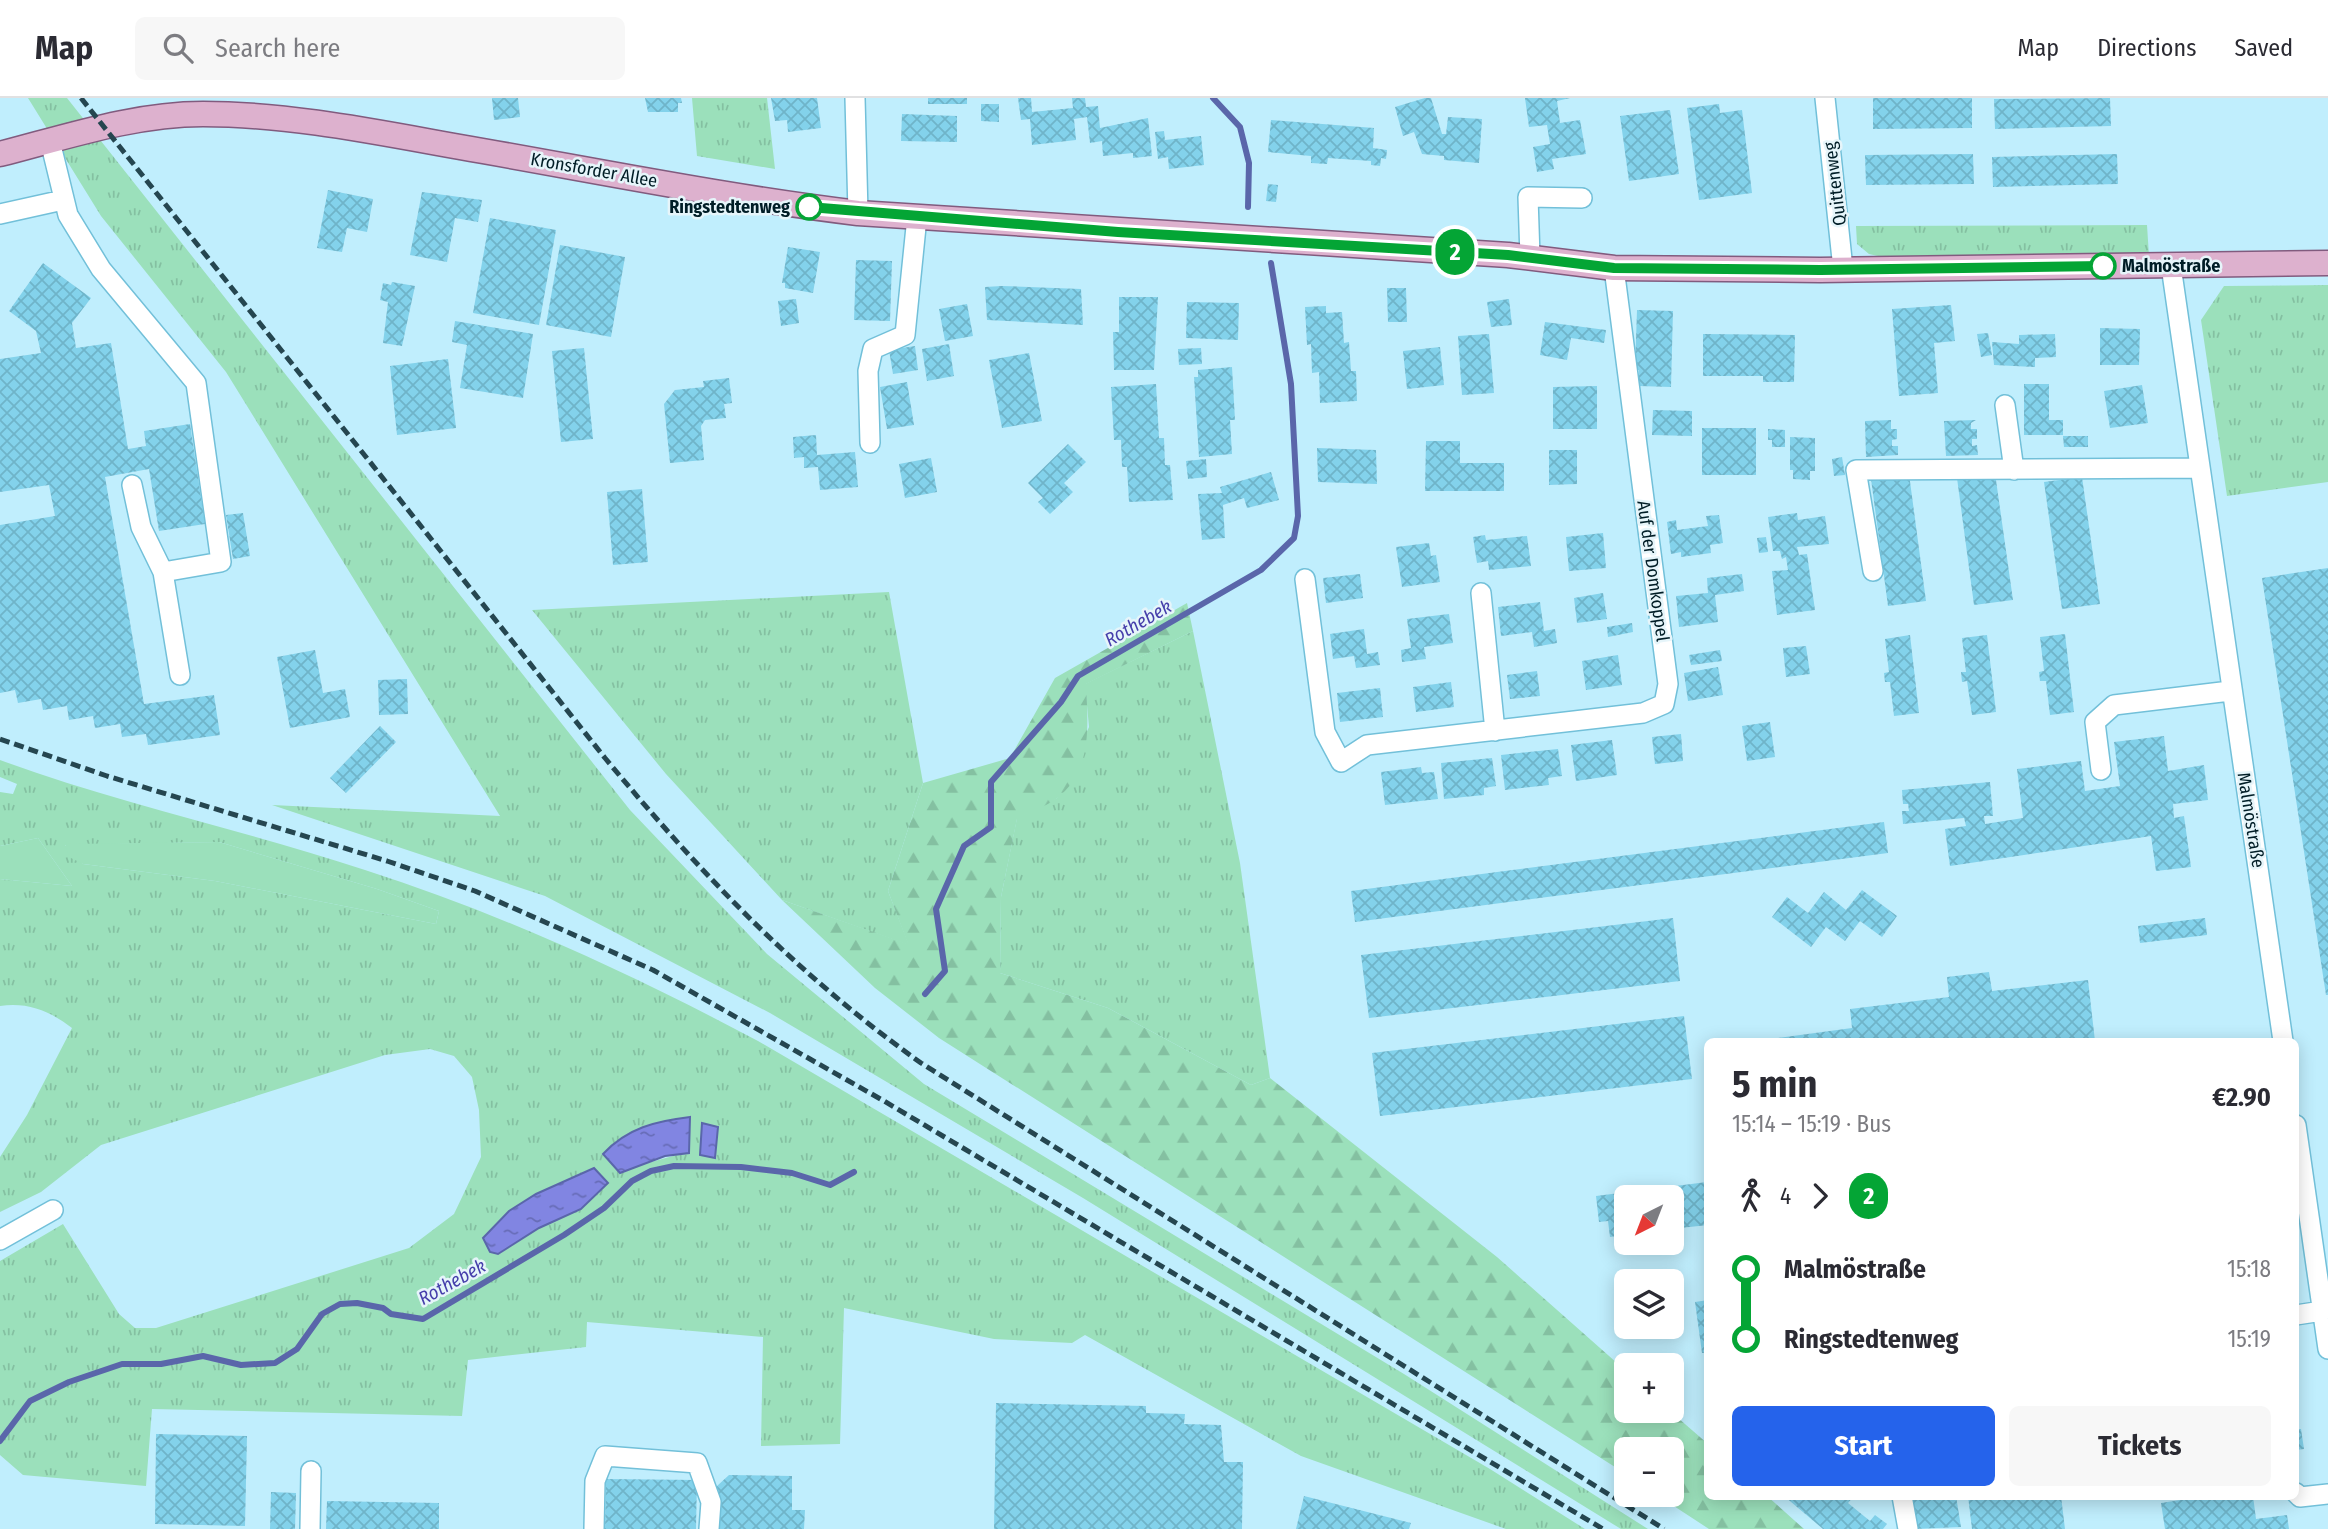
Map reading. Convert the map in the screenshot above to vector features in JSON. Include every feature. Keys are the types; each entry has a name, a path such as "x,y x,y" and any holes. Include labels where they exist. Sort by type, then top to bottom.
{"main road":[{"name":"Kronsforder Allee","path":"0,154 156,119 201,114 279,118 360,129 762,201 858,213 1530,257 1614,268 1843,269 2328,263"}],"street":[{"path":"855,98 858,213"},
{"name":"Quittenweg","path":"1825,98 1843,269"},
{"path":"50,141 68,215 101,269 196,383 221,562 163,572"},
{"path":"1530,257 1528,197 1582,198"},
{"path":"0,214 63,200"},
{"path":"870,443 868,371 873,349 905,335 916,217"},
{"name":"Malmöstraße","path":"2171,265 2230,691 2283,1038"},
{"name":"Auf der Domkoppel","path":"1305,579 1325,732 1341,762 1367,745 1643,713 1664,704 1668,684 1614,268"},
{"path":"2005,405 2014,470"},
{"path":"1873,571 1856,470 2200,468"},
{"path":"132,485 141,527 163,572 180,675"},
{"path":"1481,593 1495,731"},
{"path":"2101,770 2095,722 2115,705 2230,691"},
{"path":"2299,1146 2328,1349"},
{"path":"0,1240 54,1210"},
{"path":"2299,1315 2322,1311"},
{"path":"594,1529 595,1481 605,1456 698,1463 711,1502 709,1529"},
{"path":"310,1529 311,1471"},
{"path":"2299,1496 2328,1494"},
{"path":"1903,1500 1908,1529"}],"green space":[{"path":"28,98 67,98 630,810 767,954 924,1084 1404,1374 1648,1529 1621,1529 1083,1198 770,1013 545,896 272,805 500,816 226,372 101,216"},
{"path":"692,98 767,98 775,169 697,156"},
{"path":"2147,225 2149,256 1878,256 1869,254 1857,244 1856,226"},
{"path":"2328,285 2328,482 2227,496 2201,320 2224,286"},
{"path":"889,592 923,783 888,891 909,945 782,900 666,774 532,610"},
{"path":"1187,603 1193,631 1086,684 1086,746 1077,775 1056,799 1017,819 1001,897 1000,973 1108,1008 1251,1085 1270,1078 1497,1257 1614,1360 1614,1423 1684,1423 1704,1441 1704,1500 1771,1500 1804,1529 1709,1529 1675,1507 1684,1507 1684,1437 1614,1437 1614,1466 939,1038 875,988 782,900 908,944 888,891 923,783 1010,758 1055,678"},
{"path":"1193,631 1240,863 1270,1078 1251,1085 1108,1008 1000,973 1001,897 1017,818 1057,798 1089,727 1085,684"},
{"path":"0,760 90,790 320,856 416,887 566,947 663,992 758,1041 1490,1469 1585,1529 1506,1529 1301,1456 1085,1335 1072,1343 994,1339 844,1308 840,1444 761,1446 763,1337 587,1322 586,1347 468,1360 462,1416 152,1409 146,1486 23,1475 0,1455 0,1261 63,1224 119,1314 135,1328 156,1328 409,1248 454,1214 481,1157 479,1110 472,1077 454,1056 430,1049 385,1055 101,1145 41,1192 0,1212 0,1157 27,1115 72,1028 38,1009 20,1005 0,1006 0,879 72,886 38,838 0,846 0,792 13,794 17,784 0,777","holes":["219,842 377,889 439,911 436,924 215,881 83,864 65,845","689,1117 688,1152 636,1166","607,1182 581,1209 539,1228 499,1254 490,1252 483,1238 512,1210 552,1188"]},
{"path":"38,838 72,886 0,879 0,846"},
{"path":"219,842 377,889 439,911 436,924 215,881 83,864 69,857 65,844"}],"water":[{"path":"690,1117 689,1153 665,1156 620,1173 603,1154 622,1138 643,1127"},
{"path":"702,1123 718,1127 715,1158 700,1155"},
{"path":"594,1168 608,1183 581,1209 539,1228 498,1254 490,1252 483,1238 509,1211 536,1194"}],"building":[{"path":"492,98 518,98 520,117 494,120"},
{"path":"645,98 681,98 682,103 678,103 678,112 648,112"},
{"path":"771,98 817,98 821,128 788,132 787,120 775,121"},
{"path":"928,98 967,98 967,104 928,104"},
{"path":"1018,98 1031,98 1032,112 1073,108 1072,98 1085,98 1086,107 1098,106 1100,128 1148,118 1152,156 1133,158 1133,153 1103,156 1102,141 1090,143 1087,117 1074,119 1076,140 1032,145 1030,119 1021,120"},
{"path":"1431,98 1442,134 1446,134 1448,117 1482,119 1479,163 1444,160 1444,156 1422,154 1414,132 1403,136 1395,107"},
{"path":"1525,98 1570,98 1557,101 1560,123 1580,120 1586,154 1552,159 1554,169 1537,172 1533,147 1550,144 1547,125 1529,127"},
{"path":"1873,98 1972,98 1972,128 1873,129"},
{"path":"2110,98 2111,126 1995,129 1994,99"},
{"path":"981,104 999,104 999,122 981,121"},
{"path":"1719,104 1720,113 1742,110 1752,193 1699,200 1687,108"},
{"path":"1670,110 1679,174 1629,181 1620,116"},
{"path":"902,114 957,116 957,142 901,141"},
{"path":"1271,120 1374,128 1373,148 1387,150 1386,159 1381,158 1380,166 1371,165 1371,161 1328,158 1327,164 1311,163 1311,156 1268,152"},
{"path":"1164,131 1165,140 1201,136 1204,165 1169,169 1168,157 1158,159 1155,132"},
{"path":"1973,154 1974,184 1866,185 1865,155"},
{"path":"2117,154 2118,184 1993,187 1992,157"},
{"path":"1268,184 1278,185 1276,202 1266,201"},
{"path":"328,190 373,199 367,232 347,228 342,252 317,248"},
{"path":"422,192 482,200 478,222 455,218 447,262 410,255"},
{"path":"490,218 556,230 539,325 473,313"},
{"path":"560,245 625,257 611,337 546,325"},
{"path":"788,247 820,252 813,293 785,288 785,283 782,283"},
{"path":"856,260 892,261 890,321 854,320"},
{"path":"43,263 91,298 72,323 76,348 111,343 128,449 146,446 144,431 190,424 205,524 159,531 149,469 105,477 144,704 214,695 220,735 148,745 146,734 122,737 120,724 95,728 93,716 69,720 67,706 43,710 41,699 18,703 15,690 0,693 0,525 55,516 49,485 0,492 0,359 41,353 36,331 9,311"},
{"path":"392,282 415,286 402,346 383,343 388,302 380,300 383,283 391,285"},
{"path":"985,287 1081,289 1083,325 987,320"},
{"path":"1387,288 1406,288 1407,322 1388,322"},
{"path":"1119,297 1158,297 1154,370 1114,370 1113,332 1119,332"},
{"path":"796,299 799,323 781,326 778,301"},
{"path":"1509,299 1512,325 1491,327 1487,302"},
{"path":"1187,302 1239,303 1238,340 1186,338"},
{"path":"967,304 973,336 945,341 939,309"},
{"path":"1951,305 1955,341 1934,343 1938,393 1899,396 1892,309"},
{"path":"1326,306 1326,313 1342,312 1344,343 1349,342 1351,371 1356,371 1357,401 1320,403 1319,372 1312,373 1311,344 1307,345 1305,307"},
{"path":"1637,310 1673,311 1671,387 1639,386 1639,370 1635,370"},
{"path":"455,321 533,334 523,398 460,388 467,345 452,342"},
{"path":"1545,322 1606,330 1604,343 1571,338 1567,360 1540,355"},
{"path":"2100,328 2140,329 2139,365 2100,365"},
{"path":"1988,333 1992,355 1981,357 1977,334"},
{"path":"1489,334 1494,393 1462,395 1458,336"},
{"path":"1703,334 1795,335 1794,382 1763,382 1763,376 1703,376"},
{"path":"2055,334 2056,357 2035,358 2035,367 1994,365 1992,342 2019,344 2019,335"},
{"path":"949,344 954,376 927,381 922,349"},
{"path":"915,346 918,370 893,374 889,350"},
{"path":"1440,347 1444,385 1407,389 1403,351"},
{"path":"584,348 593,439 561,442 552,351"},
{"path":"1201,348 1202,364 1179,365 1178,349"},
{"path":"1029,353 1042,421 1002,428 989,360"},
{"path":"448,359 456,428 397,435 390,366"},
{"path":"1232,367 1235,420 1230,420 1232,454 1199,457 1194,377 1198,377 1198,370"},
{"path":"729,378 732,403 724,404 726,418 705,420 701,426 704,460 670,463 664,404 675,390 704,387 703,381"},
{"path":"907,382 914,425 887,429 880,387"},
{"path":"1156,384 1159,438 1164,438 1165,465 1170,465 1173,500 1129,502 1127,467 1122,467 1121,440 1114,440 1111,387"},
{"path":"2024,384 2049,384 2049,420 2063,420 2063,435 2024,435"},
{"path":"2142,385 2148,423 2110,428 2104,391"},
{"path":"1597,386 1597,429 1553,429 1553,387"},
{"path":"1653,410 1692,411 1692,436 1652,435"},
{"path":"1891,420 1891,429 1897,429 1897,439 1892,440 1892,446 1898,446 1898,455 1866,457 1865,421"},
{"path":"1976,420 1971,423 1971,429 1977,429 1977,439 1972,439 1972,446 1977,445 1978,455 1946,456 1944,421"},
{"path":"1702,428 1756,428 1756,475 1702,475"},
{"path":"1768,429 1785,430 1785,447 1772,447 1772,440 1768,440"},
{"path":"816,435 817,455 855,452 858,487 820,490 818,467 804,468 804,457 794,458 793,437"},
{"path":"2063,436 2088,436 2088,447 2064,447"},
{"path":"1790,437 1815,438 1815,471 1810,471 1810,480 1793,479 1793,470 1790,470"},
{"path":"1426,441 1460,441 1460,463 1504,463 1504,491 1425,491"},
{"path":"1068,444 1086,462 1064,483 1073,492 1050,514 1038,502 1043,498 1028,483"},
{"path":"1317,448 1376,450 1377,484 1318,482"},
{"path":"1549,450 1577,450 1577,484 1549,485"},
{"path":"1842,457 1845,475 1834,476 1832,459"},
{"path":"931,458 937,492 905,498 899,464"},
{"path":"1206,459 1207,477 1188,479 1186,461"},
{"path":"1271,472 1279,500 1247,508 1244,498 1223,505 1225,538 1202,540 1198,494 1222,493 1220,487"},
{"path":"1995,473 2013,600 1974,605 1957,478"},
{"path":"1909,474 1926,601 1888,606 1871,479"},
{"path":"2082,477 2100,604 2062,609 2044,482"},
{"path":"642,489 648,562 613,565 607,492"},
{"path":"243,513 250,556 233,559 226,515"},
{"path":"1797,513 1798,520 1825,516 1829,544 1797,547 1799,555 1807,554 1815,610 1777,615 1772,571 1788,570 1786,557 1782,559 1780,551 1773,551 1768,517"},
{"path":"1719,515 1723,543 1710,545 1711,553 1681,557 1681,552 1671,554 1667,522 1676,520 1677,530 1708,526 1706,516"},
{"path":"1603,533 1606,568 1569,571 1566,537"},
{"path":"1485,535 1486,540 1527,536 1531,566 1489,570 1488,561 1477,563 1473,537"},
{"path":"1766,537 1768,552 1759,553 1757,538"},
{"path":"1429,543 1431,556 1436,555 1440,582 1402,587 1396,547"},
{"path":"2328,568 2328,995 2326,995 2262,578"},
{"path":"1360,574 1363,598 1326,603 1323,578"},
{"path":"1742,574 1744,591 1715,595 1718,622 1679,627 1676,596 1708,593 1707,578"},
{"path":"1603,593 1607,619 1577,623 1574,598"},
{"path":"1540,602 1544,631 1555,629 1557,643 1534,647 1532,632 1501,636 1498,607"},
{"path":"1449,614 1453,643 1424,647 1426,659 1402,662 1401,650 1411,648 1407,619"},
{"path":"1632,623 1633,632 1608,637 1607,627"},
{"path":"1364,629 1367,654 1378,652 1380,665 1356,668 1354,656 1333,659 1330,634"},
{"path":"2065,634 2074,712 2050,715 2046,681 2040,681 2039,672 2044,671 2040,637"},
{"path":"1910,635 1919,713 1894,716 1890,682 1885,682 1884,673 1889,672 1885,639"},
{"path":"1987,635 1996,712 1972,715 1967,681 1962,682 1961,672 1966,672 1962,638"},
{"path":"1806,646 1810,674 1786,677 1783,648"},
{"path":"315,650 323,693 345,689 350,717 290,728 277,657"},
{"path":"1720,650 1722,661 1691,665 1689,655"},
{"path":"1618,655 1622,685 1586,690 1582,661"},
{"path":"1718,667 1723,695 1688,701 1684,673"},
{"path":"1537,671 1540,696 1510,699 1507,675"},
{"path":"407,679 408,714 379,715 378,680"},
{"path":"1451,682 1454,707 1416,712 1413,687"},
{"path":"1380,688 1383,717 1340,722 1337,693"},
{"path":"1770,722 1775,757 1747,761 1742,726"},
{"path":"380,726 396,742 346,793 330,778"},
{"path":"1681,734 1683,761 1655,764 1652,737"},
{"path":"2164,736 2168,771 2204,765 2208,800 2173,804 2174,818 2184,816 2191,867 2156,871 2151,836 1950,866 1945,829 1966,826 1964,818 1903,824 1902,811 1909,811 1908,804 1903,804 1902,790 1990,782 1993,816 1984,816 1985,824 2023,818 2017,769 2081,761 2085,791 2120,786 2114,742"},
{"path":"1612,740 1617,775 1576,781 1571,745"},
{"path":"1558,749 1562,776 1548,778 1549,785 1505,790 1501,755"},
{"path":"1492,758 1496,786 1484,788 1484,795 1444,799 1441,763"},
{"path":"1421,767 1422,773 1434,772 1438,799 1385,805 1381,772"},
{"path":"1884,822 1888,853 1355,922 1351,891"},
{"path":"1862,890 1897,916 1882,937 1860,921 1845,941 1826,927 1811,947 1772,917 1787,897 1808,913 1824,892 1846,910"},
{"path":"1673,918 1680,981 1369,1018 1361,955"},
{"path":"2205,918 2207,935 2140,943 2138,926"},
{"path":"1989,972 1992,991 2088,980 2095,1038 1778,1038 1852,1028 1850,1009 1949,997 1947,977"},
{"path":"1684,1016 1692,1079 1380,1116 1372,1053"},
{"path":"1704,1182 1704,1225 1684,1228 1683,1185"},
{"path":"1614,1194 1614,1236 1610,1237 1608,1221 1599,1222 1596,1196"},
{"path":"1704,1301 1704,1353 1702,1353 1695,1302"},
{"path":"996,1403 1146,1406 1146,1413 1185,1414 1184,1424 1221,1425 1224,1462 1243,1462 1242,1529 994,1529"},
{"path":"2299,1429 2301,1429 2304,1449 2299,1450"},
{"path":"156,1434 247,1436 245,1526 155,1524"},
{"path":"729,1475 792,1476 792,1510 805,1510 804,1529 716,1529 717,1486"},
{"path":"606,1479 697,1480 696,1529 605,1529"},
{"path":"271,1492 296,1493 295,1529 270,1529"},
{"path":"1304,1496 1411,1523 1409,1529 1296,1529"},
{"path":"1789,1500 1851,1500 1848,1503 1870,1521 1875,1515 1887,1524 1883,1529 1823,1529"},
{"path":"1910,1500 1957,1500 1961,1527 1914,1529"},
{"path":"1968,1500 2061,1500 2065,1529 1972,1529"},
{"path":"2180,1500 2254,1500 2256,1519 2287,1515 2289,1529 2165,1529 2161,1503"},
{"path":"327,1501 439,1503 439,1529 326,1529"}],"waterway":[{"name":"Rothebek","path":"1213,98 1240,127 1249,163 1248,207"},
{"name":"Rothebek","path":"925,994 945,971 936,909 964,846 991,827 991,782 1061,702 1078,676 1261,570 1294,538 1298,516 1291,384 1271,263"},
{"name":"Rothebek","path":"0,1441 30,1401 69,1382 122,1364 161,1364 203,1356 241,1365 275,1363 297,1349 322,1314 340,1304 357,1303 383,1308 391,1314 423,1319 564,1235 604,1208 632,1181 651,1171 674,1166 741,1167 792,1173 830,1185 854,1172"}],"railway":[{"path":"81,98 605,758 715,883 791,958 875,1029 921,1063 1664,1529"},
{"path":"0,739 107,776 387,861 475,891 653,970 884,1101 1603,1529"}],"bus line":[{"name":"2","path":"809,207 1118,232 1508,255 1614,268 1820,270 2103,266"}],"place":[{"name":"Ringstedtenweg","path":"809,207"},
{"name":"Malmöstraße","path":"2103,266"}]}
